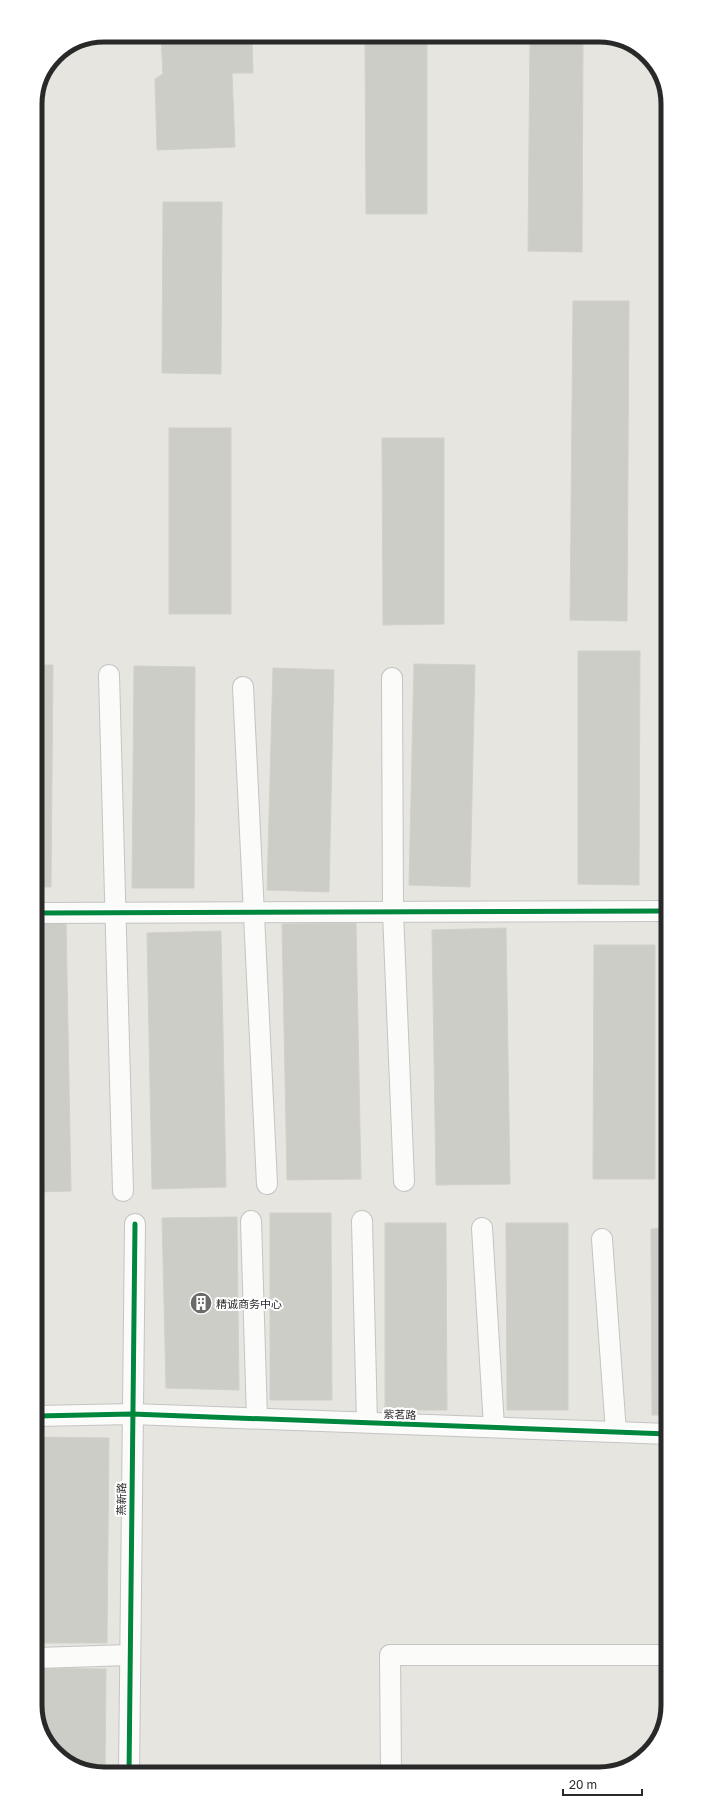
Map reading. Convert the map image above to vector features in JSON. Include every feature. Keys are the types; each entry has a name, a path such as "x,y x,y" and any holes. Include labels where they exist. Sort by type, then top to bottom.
{"street":[{"path":"109,675 123,1191"},
{"path":"392,678 393,912 404,1181"},
{"path":"243,687 267,1184"},
{"path":"42,914 661,911"},
{"path":"251,1221 257,1418"},
{"path":"362,1221 367,1422"},
{"name":"燕新路","path":"129,1767 135,1224"},
{"path":"482,1228 494,1427"},
{"path":"602,1239 616,1432"},
{"name":"紫茗路","path":"42,1416 132,1414 661,1434"},
{"path":"42,1658 130,1655"},
{"path":"390,1767 390,1655 661,1655"}],"building":[{"path":"161,42 252,42 253,73 232,73 235,147 157,150 155,79 163,74"},
{"path":"365,42 427,42 427,214 366,214"},
{"path":"530,42 583,42 582,252 528,251"},
{"path":"163,202 222,202 221,374 162,373"},
{"path":"573,301 629,301 627,621 570,620"},
{"path":"169,428 231,428 231,614 169,614"},
{"path":"382,438 444,438 444,624 383,625"},
{"path":"578,651 640,651 639,885 578,884"},
{"path":"414,664 475,665 470,887 409,885"},
{"path":"42,665 53,665 51,887 42,887"},
{"path":"134,666 195,667 194,888 132,888"},
{"path":"273,668 334,670 329,892 267,890"},
{"path":"42,920 66,920 71,1191 42,1192"},
{"path":"356,923 361,1179 287,1180 282,924"},
{"path":"506,928 510,1184 436,1185 432,930"},
{"path":"221,931 226,1187 152,1189 147,933"},
{"path":"594,945 655,945 655,1179 593,1179"},
{"path":"270,1213 331,1213 332,1400 270,1400"},
{"name":"精诚商务中心","path":"237,1217 239,1390 166,1388 162,1218"},
{"path":"385,1223 446,1223 447,1410 385,1410"},
{"path":"506,1223 568,1223 568,1410 507,1410"},
{"path":"661,1228 661,1415 652,1415 651,1229"},
{"path":"42,1437 109,1438 107,1643 42,1643"},
{"path":"42,1668 106,1669 105,1767 100,1767 88,1765 73,1759 63,1752 52,1739 44,1721 42,1705"}],"cycle path":[{"path":"42,913 661,911"},
{"path":"129,1767 135,1224"},
{"path":"42,1416 132,1414 661,1434"}],"place":[{"name":"精诚商务中心","path":"201,1303"}]}
